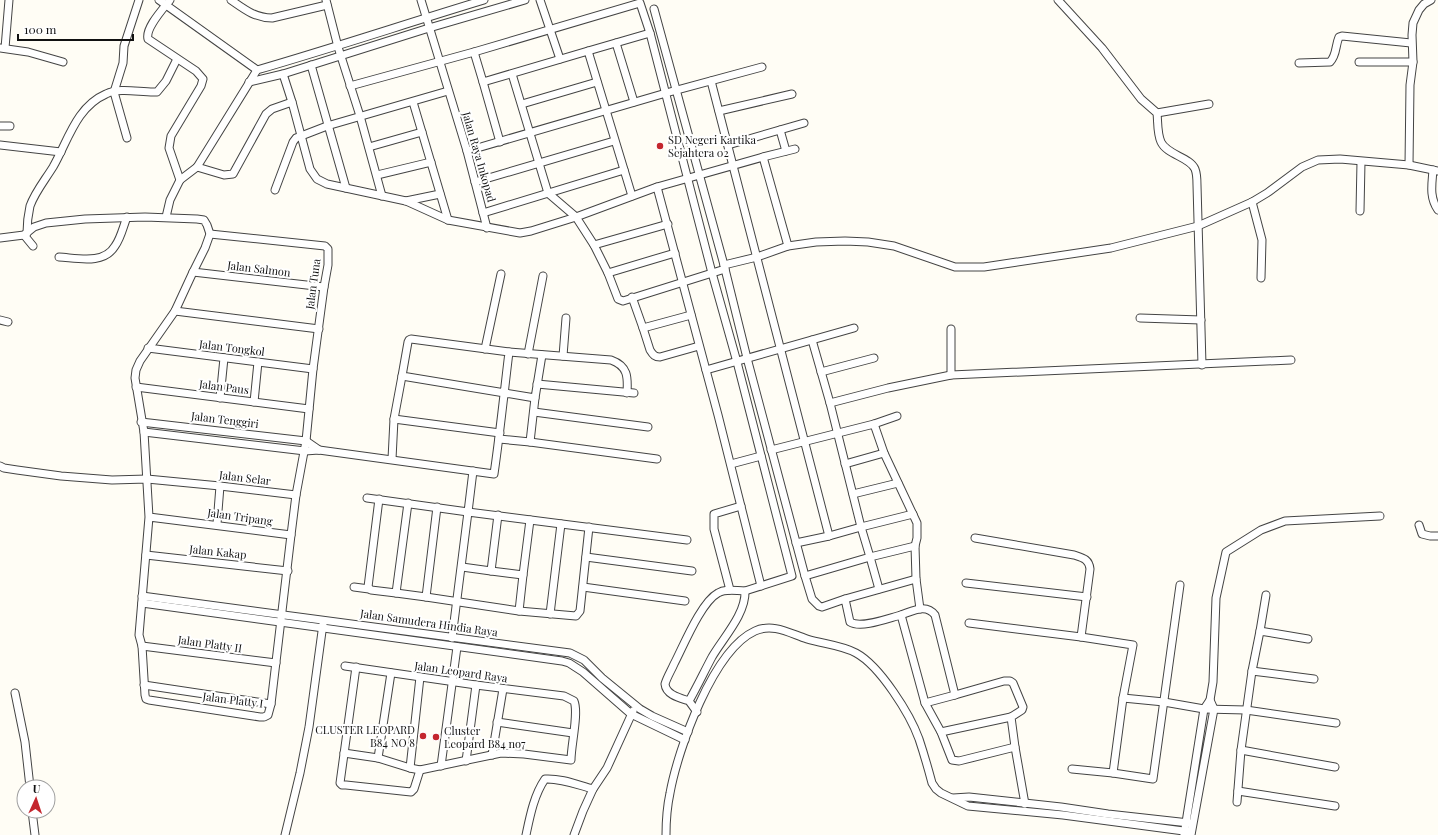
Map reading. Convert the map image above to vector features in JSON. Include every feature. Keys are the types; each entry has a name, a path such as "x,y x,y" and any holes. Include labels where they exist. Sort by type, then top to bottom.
{"street":[{"path":"9,0 4,17 3,48 38,54 63,62"},
{"path":"127,138 114,92 122,63 124,46 139,0"},
{"path":"159,0 168,3 257,70"},
{"path":"230,0 253,14 264,18 272,18 327,2 338,47 360,116 382,196"},
{"name":"Jalan Raya Inkopad","path":"421,0 467,151 487,228"},
{"path":"166,217 170,200 180,180 197,167 257,70 338,47 426,17 484,0"},
{"path":"249,82 283,74 429,28 525,0"},
{"path":"540,0 560,58"},
{"path":"1058,0 1102,48 1141,99 1157,113 1161,142 1171,152 1192,164 1195,169 1202,365"},
{"path":"1409,165 1410,85 1413,62 1411,44 1413,23 1418,10 1430,0"},
{"path":"350,86 550,30 639,1 650,33 666,93 723,268 804,576 812,599 822,607 916,579"},
{"path":"168,3 148,30 148,40 196,71 203,79 202,86 171,136 169,144 180,180"},
{"path":"654,9 677,90 713,273 792,576 745,591 722,591 711,599 692,626 666,681 665,688 669,693 689,701 696,712"},
{"path":"483,82 560,58 650,33"},
{"path":"1299,63 1330,62 1335,54 1337,41 1339,37 1342,36 1411,44"},
{"path":"616,43 634,102"},
{"path":"588,51 614,141 632,196"},
{"path":"474,52 500,142"},
{"path":"33,246 25,234 33,200 77,121 86,108 98,98 114,92 157,92 166,81 177,59"},
{"path":"1358,62 1413,62"},
{"path":"310,65 346,188"},
{"path":"467,151 530,134 634,102 762,67"},
{"path":"283,74 310,169 313,175 322,182 406,201 448,220 517,233 576,217 657,187 795,149"},
{"path":"512,74 548,193 576,217 594,245 608,273 618,299 623,301 713,273 723,268 788,246 826,241 868,242 894,246 948,265 968,268 984,267 1104,249 1198,226 1252,202 1267,193 1302,166 1327,159 1409,165 1435,170 1431,194 1433,204 1438,210"},
{"path":"711,81 829,536"},
{"path":"522,104 597,82"},
{"path":"275,190 293,142 296,138 327,126 448,91"},
{"path":"719,111 792,94"},
{"path":"197,167 224,175 233,174 266,114 272,109 292,102"},
{"path":"413,102 448,220"},
{"path":"1157,113 1209,104"},
{"path":"728,145 804,123"},
{"path":"0,126 10,126"},
{"path":"780,130 786,151"},
{"path":"369,147 422,132"},
{"path":"475,182 614,141"},
{"path":"0,145 61,152"},
{"path":"763,157 788,246"},
{"path":"377,175 431,162"},
{"path":"1360,211 1361,162"},
{"path":"483,213 624,170"},
{"path":"657,187 731,464 761,586"},
{"path":"406,201 440,194"},
{"path":"1252,202 1262,240 1261,278"},
{"path":"59,257 96,258 106,256 116,246 127,217"},
{"path":"0,238 10,238 25,234 34,227 46,223 127,217 166,217 204,220 210,234"},
{"path":"594,245 668,224"},
{"name":"Jalan Platty I","path":"210,234 205,248 175,311 148,348 136,370 136,387 141,422 144,432 149,517 139,635 142,646 146,699 260,717 268,715 271,704 281,614 288,571"},
{"name":"Jalan Tuna","path":"210,234 325,246 328,248 329,257 313,369 305,451"},
{"path":"608,273 675,253"},
{"name":"Jalan Salmon","path":"193,272 324,287"},
{"path":"485,349 501,274"},
{"path":"528,354 543,276"},
{"path":"632,297 650,350 657,357 699,346"},
{"path":"175,311 319,329"},
{"path":"643,328 691,315"},
{"path":"563,356 566,318"},
{"path":"1140,318 1201,320"},
{"path":"0,320 8,322"},
{"path":"706,370 854,328"},
{"path":"951,329 951,375"},
{"path":"392,460 394,419 409,340 528,354 611,360 622,365 626,374 630,393 537,384"},
{"path":"812,340 879,589"},
{"name":"Jalan Tongkol","path":"148,348 313,369"},
{"path":"499,436 509,352"},
{"path":"530,442 542,355"},
{"path":"220,398 224,358"},
{"path":"821,372 874,358"},
{"path":"830,403 888,388 951,375 1291,360"},
{"path":"254,402 258,362"},
{"path":"402,376 535,398"},
{"name":"Jalan Paus","path":"136,387 309,409"},
{"path":"534,412 648,427"},
{"path":"771,450 874,424 898,416"},
{"path":"394,419 530,442 657,459"},
{"name":"Jalan Tenggiri","path":"141,422 306,441"},
{"path":"874,424 884,453 913,514 917,526 915,546 916,579 920,609"},
{"name":"Jalan Tenggiri","path":"144,432 305,451 319,450 494,474 499,436"},
{"path":"306,441 319,450"},
{"path":"288,571 296,495 305,451"},
{"path":"846,464 884,453"},
{"path":"731,464 761,456"},
{"name":"Jalan Selar","path":"0,466 17,470 81,478 112,480 147,479 296,495"},
{"path":"452,638 458,602 473,471"},
{"path":"853,494 898,483"},
{"path":"217,524 220,486"},
{"path":"367,498 687,540"},
{"path":"369,589 368,585 379,500"},
{"path":"396,594 408,503"},
{"path":"730,590 714,529 714,514 741,506"},
{"path":"426,597 437,507"},
{"path":"796,543 913,514"},
{"path":"491,571 498,515"},
{"path":"1188,830 1204,709 1210,700 1213,682 1216,598 1226,552 1261,530 1285,521 1380,516"},
{"name":"Jalan Tripang","path":"149,517 217,524 291,535"},
{"path":"519,610 530,520"},
{"path":"550,614 561,524"},
{"path":"1419,525 1422,534 1438,536"},
{"path":"354,587 396,594 576,616 580,611 589,527"},
{"path":"974,538 1084,558 1090,564 1081,636"},
{"path":"804,576 915,546"},
{"name":"Jalan Kakap","path":"146,555 288,571"},
{"path":"586,557 692,571"},
{"path":"462,567 523,575"},
{"path":"966,583 1087,597"},
{"path":"1072,769 1153,779 1180,585"},
{"path":"582,587 685,601"},
{"path":"689,701 712,656 736,620 746,600 745,591"},
{"path":"1237,802 1240,750 1252,671 1266,595"},
{"path":"845,599 850,622 855,625 901,615 920,609 927,608 931,610 935,615 955,695"},
{"name":"Jalan Samudera Hindia Raya","path":"142,600 281,614 570,653 584,660 602,678 636,706 652,716 688,732"},
{"name":"Jalan Samudera Hindia Raya","path":"142,600 336,630 562,661 569,663 583,672 631,714 685,740"},
{"path":"901,615 925,703 941,732 952,760 959,761 1015,747"},
{"path":"285,835 309,727 323,620"},
{"path":"336,630 337,622"},
{"path":"969,623 1081,636 1133,645 1113,773"},
{"path":"666,835 669,794 673,776 688,732 708,686 720,665 738,643 753,632 767,628 776,628 806,638 842,647 856,653 870,664 891,689 914,728 919,739 932,783 936,789 968,806 1063,814 1188,830"},
{"path":"1260,631 1308,639"},
{"path":"482,650 483,642"},
{"name":"Jalan Platty II","path":"142,646 276,663"},
{"path":"441,766 457,647"},
{"name":"Jalan Leopard Raya","path":"345,666 503,689 564,696 574,701 576,705 573,733"},
{"path":"356,667 340,783 342,785 411,792 414,789 420,770"},
{"path":"1252,671 1314,679"},
{"path":"378,758 390,673"},
{"path":"410,768 420,677"},
{"path":"925,703 1004,681 1010,681 1013,683 1023,707 1022,710 1011,717 941,732"},
{"path":"144,685 271,704"},
{"path":"466,761 476,685"},
{"path":"492,755 503,689"},
{"path":"15,694 25,742 29,779"},
{"path":"1124,698 1164,702 1204,709 1214,708 1246,710 1336,723"},
{"path":"1188,830 1214,708 1210,700"},
{"path":"574,835 593,789 606,768 636,706"},
{"path":"1011,717 1025,804"},
{"path":"344,753 378,758 420,770 492,755 516,753 570,760 573,733 497,722"},
{"path":"1240,750 1335,767"},
{"path":"526,835 533,807 541,785 545,779 550,778 570,782 593,789"},
{"path":"1238,791 1335,806"},
{"path":"953,798 969,797 1061,807 1188,830"},
{"path":"33,819 35,835"}],"place":[{"name":"SD Negeri Kartika Sejahtera 02","path":"660,146"},
{"name":"CLUSTER LEOPARD B84 NO 8","path":"423,736"},
{"name":"Cluster Leopard B84 no7","path":"436,737"}]}
